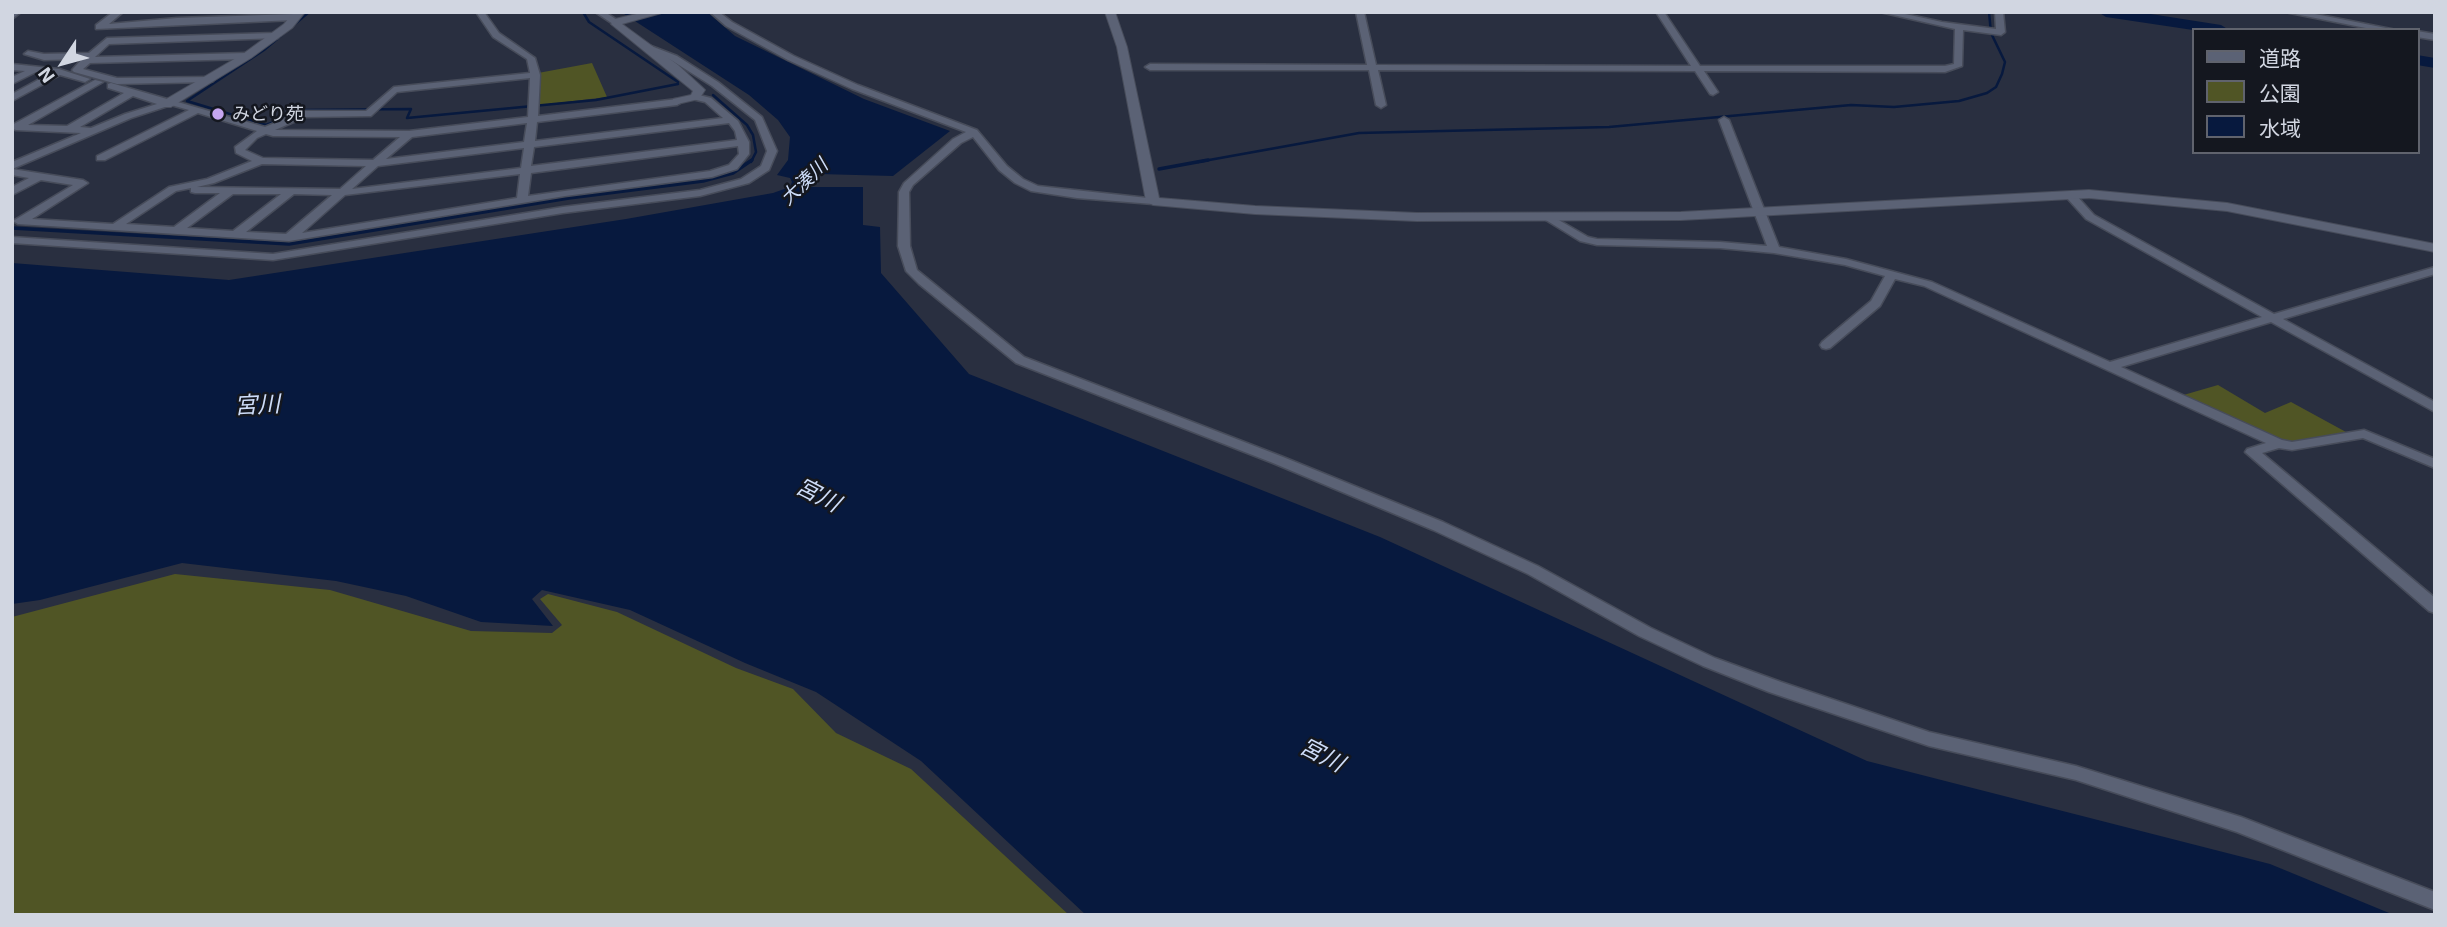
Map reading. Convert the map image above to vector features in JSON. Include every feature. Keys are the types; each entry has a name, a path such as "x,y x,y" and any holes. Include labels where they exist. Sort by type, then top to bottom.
{"street":[{"path":"12,17 17,12"},
{"path":"119,12 99,27 297,15"},
{"path":"142,40 193,12"},
{"path":"480,12 496,35 531,58 535,75 522,200"},
{"path":"599,12 621,21 660,12"},
{"path":"714,12 729,24 791,58 974,132 1003,168 1019,181 1035,189 1077,195 1255,210 1391,216 1546,217 1758,214 2071,196 2132,197 2227,207 2435,248"},
{"path":"1110,12 1122,47 1153,201"},
{"path":"1360,12 1381,105"},
{"path":"1660,12 1713,92"},
{"path":"1884,12 1959,27 2001,32 1999,12"},
{"path":"2289,12 2389,26"},
{"path":"12,166 92,131 169,103 247,56 275,36 297,15"},
{"path":"621,21 618,26 651,49 699,90 695,97"},
{"path":"12,98 69,72 129,27"},
{"path":"1150,68 1953,68 1958,66 1959,27"},
{"path":"107,41 275,36"},
{"path":"12,240 273,257 563,209 700,193 745,181 765,168 772,151 759,119 684,64 651,49"},
{"path":"28,54 89,58 247,56"},
{"path":"12,67 69,72 117,81 210,79"},
{"path":"12,81 34,69"},
{"path":"16,221 289,238 522,200 712,174 738,163 744,154 744,142 735,122 708,100 695,97 677,102 533,111 409,134 265,131 69,72"},
{"path":"345,134 394,90 535,75"},
{"path":"14,126 98,82"},
{"path":"67,130 133,92"},
{"path":"306,107 372,110"},
{"path":"101,158 197,110"},
{"path":"261,161 240,151 240,148 265,131 309,113 372,110"},
{"path":"114,228 173,190 210,181 261,161 377,163 730,120"},
{"path":"1724,120 1774,250"},
{"path":"14,126 92,131"},
{"path":"974,132 957,141 908,183 904,192 905,253 912,271 923,282 1020,360 1427,521 1533,570 1645,632 1775,687 1929,739 2076,773 2241,825 2435,901"},
{"path":"289,238 409,134"},
{"path":"173,190 342,192 744,142"},
{"path":"12,154 36,156"},
{"path":"12,172 83,183 16,221"},
{"path":"12,192 38,177"},
{"path":"176,231 231,190"},
{"path":"235,235 290,192"},
{"path":"2071,196 2090,217 2435,408"},
{"path":"1546,217 1584,239 1597,242 1720,245 1774,250 1928,284 2279,444 2292,446 2364,434 2435,464"},
{"path":"2110,366 2435,270"},
{"path":"1826,345 1876,303 1892,274"},
{"path":"2279,444 2252,452 2435,607"}],"green space":[{"path":"592,63 607,97 540,105 538,73"},
{"path":"2218,385 2265,413 2291,402 2346,432 2290,443 2279,441 2180,396"},
{"path":"175,574 330,590 471,631 552,633 562,625 540,599 548,594 617,612 736,668 793,689 836,733 911,769 1069,915 12,915 12,617"}],"water":[{"path":"621,12 707,12 735,36 864,99 950,131 893,176 819,174 808,181 809,187 863,187 863,225 880,227 881,273 969,374 1380,537 1867,761 2270,864 2394,915 1086,915 921,761 816,692 745,663 630,610 542,590 532,599 553,626 481,622 406,596 336,581 182,563 40,600 12,604 12,263 229,280 626,219 773,193 790,187 790,178 777,175 788,160 790,137 778,120 749,95"}],"waterway":[{"path":"309,12 264,50 187,101 266,125 306,110 411,109 407,118 596,100 678,84"},
{"path":"583,12 589,22 678,82"},
{"path":"1198,162 1359,133 1609,127 1851,105 1894,107 1959,101 1987,93 1996,87 2002,74 2005,62 1991,33 1989,12"},
{"path":"2106,12 2208,28"},
{"path":"2419,60 2435,63"},
{"path":"713,95 747,125 753,135 756,152 752,160"},
{"path":"12,228 289,244 569,198 703,181 733,173 752,160"},
{"path":"1159,169 1208,160"}],"place":[{"name":"みどり苑","path":"218,114"}],"water label":[{"name":"大湊川","path":"804,182"},
{"name":"宮川","path":"257,405"},
{"name":"宮川","path":"818,495"},
{"name":"宮川","path":"1322,755"}]}
